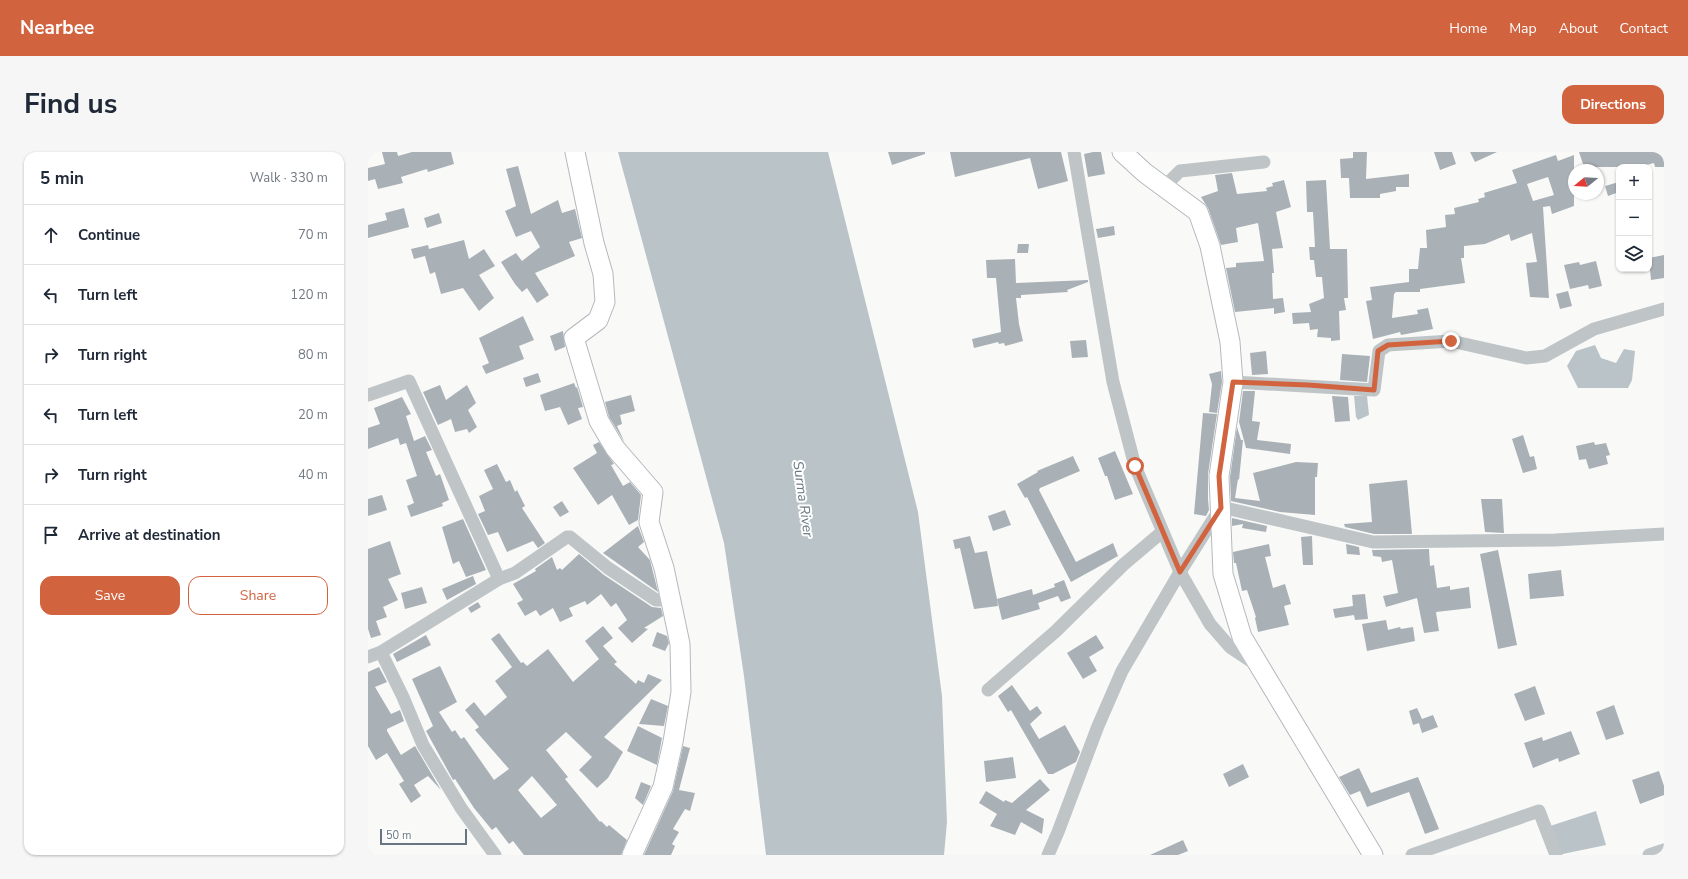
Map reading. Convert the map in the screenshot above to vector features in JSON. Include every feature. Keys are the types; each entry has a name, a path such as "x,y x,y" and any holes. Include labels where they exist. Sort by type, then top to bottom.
{"street":[{"path":"575,152 594,243 603,274 605,302 598,320 574,338 598,421 615,448 653,492 649,522 664,568 680,644 681,692 676,728 663,787 632,855"},
{"path":"1074,152 1113,382 1135,466 1180,572 1210,624 1230,647 1258,666"},
{"path":"1122,152 1145,173 1165,186 1198,212 1210,246 1228,334 1233,382 1219,476 1223,574 1242,637 1258,666 1335,790 1373,855"},
{"path":"1165,186 1180,171 1264,162"},
{"path":"1233,382 1308,385 1374,390 1378,351 1388,345 1451,341 1526,358 1545,356 1594,329 1664,308"},
{"path":"368,395 409,381 499,579"},
{"path":"1221,508 1373,542 1554,540 1664,534"},
{"path":"1048,855 1098,726 1122,670 1180,572 1221,508"},
{"path":"988,690 1056,631 1123,565 1162,532"},
{"path":"368,657 380,652 499,579 515,573 560,541 570,537 608,568 656,600 670,600"},
{"path":"380,652 403,698 423,745 461,808 495,855"},
{"path":"1412,855 1539,811 1556,855"},
{"path":"1649,855 1664,850"}],"water":[{"name":"Surma River","path":"618,152 828,152 918,512 942,696 947,822 944,855 766,855 744,676 724,543"},
{"path":"1595,345 1601,358 1616,363 1624,349 1635,351 1632,380 1628,388 1578,388 1567,366 1576,351"},
{"path":"1354,396 1367,396 1369,415 1358,420 1356,417"},
{"path":"1596,811 1606,845 1558,855 1547,827"}],"building":[{"path":"382,152 397,152 398,156 412,152 451,152 454,164 428,172 427,169 401,177 403,183 378,189 375,179 368,181 368,168 385,164"},
{"path":"888,152 925,152 925,154 892,165"},
{"path":"950,152 1061,152 1068,181 1038,189 1030,158 955,177"},
{"path":"1101,152 1105,174 1088,177 1084,154"},
{"path":"1353,152 1367,152 1366,179 1409,174 1409,187 1396,187 1396,191 1380,194 1380,198 1350,198 1349,178 1341,178 1340,159 1353,158"},
{"path":"1434,152 1452,152 1456,164 1440,170"},
{"path":"1470,152 1497,152 1475,162"},
{"path":"1579,152 1664,152 1664,167 1655,167 1654,163 1616,164 1616,167 1604,167 1604,164 1583,164"},
{"path":"1556,155 1558,161 1574,155 1574,164 1568,164 1568,200 1574,200 1574,206 1552,214 1550,206 1543,207 1549,298 1530,297 1526,263 1537,262 1532,233 1511,241 1509,234 1485,244 1464,246 1464,258 1461,258 1465,283 1420,289 1420,292 1396,292 1394,294 1392,318 1418,314 1417,310 1428,308 1433,329 1401,335 1400,332 1373,339 1366,301 1372,300 1370,287 1409,282 1409,269 1418,269 1420,248 1427,248 1426,230 1446,227 1445,215 1455,214 1454,208 1479,202 1478,199 1485,197 1484,193 1517,183 1512,170","holes":["1548,177 1554,195 1533,201 1527,184"]},
{"path":"518,166 531,214 558,200 562,213 575,209 582,238 569,242 575,256 535,273 549,295 537,303 527,288 522,292 501,262 516,253 522,261 540,247 531,231 516,237 505,211 516,206 506,169"},
{"path":"1232,173 1237,194 1267,191 1266,188 1273,186 1272,183 1284,180 1291,207 1276,212 1283,248 1272,249 1274,273 1272,273 1273,299 1283,298 1285,312 1274,314 1274,308 1235,312 1226,268 1236,267 1236,263 1264,261 1258,223 1236,228 1238,242 1221,245 1208,208 1201,197 1218,191 1215,175"},
{"path":"1326,180 1330,249 1347,249 1348,298 1344,298 1346,310 1339,311 1340,340 1331,341 1331,338 1317,337 1318,329 1310,330 1309,323 1293,324 1292,313 1311,312 1309,304 1324,298 1322,277 1316,277 1314,260 1310,260 1309,247 1315,247 1313,212 1307,212 1306,181"},
{"path":"1616,183 1616,193 1608,196 1605,186"},
{"path":"404,208 409,227 368,238 368,225 387,220 385,213"},
{"path":"439,213 442,223 427,228 424,218"},
{"path":"1114,226 1115,235 1098,238 1096,229"},
{"path":"464,240 469,259 484,249 495,266 479,275 494,298 479,311 463,288 441,294 435,272 430,274 425,256 414,259 411,249 428,245 429,249"},
{"path":"1018,244 1029,244 1028,253 1017,253"},
{"path":"1664,255 1664,278 1651,280 1652,257"},
{"path":"1015,259 1016,283 1088,280 1088,282 1067,290 1068,292 1021,295 1021,298 1016,298 1019,324 1023,341 1005,346 1004,343 999,344 998,342 974,348 972,339 1001,332 996,278 987,278 986,260"},
{"path":"1596,261 1602,286 1589,289 1588,285 1570,289 1564,265 1579,262 1580,265"},
{"path":"1568,291 1572,306 1560,309 1556,294"},
{"path":"523,316 534,340 519,346 524,359 486,374 482,366 489,363 479,338"},
{"path":"563,331 565,347 555,351 550,336"},
{"path":"1086,340 1088,357 1072,358 1070,341"},
{"path":"1266,351 1268,374 1252,375 1250,353"},
{"path":"1342,354 1370,356 1367,382 1340,380"},
{"path":"1221,371 1222,382 1217,413 1209,412 1212,384 1209,374"},
{"path":"538,373 541,382 526,387 523,378"},
{"path":"574,383 576,388 577,387 583,407 578,408 582,419 568,425 560,407 545,411 540,395"},
{"path":"440,385 446,400 467,385 476,403 468,410 477,427 469,433 467,429 455,432 451,419 438,425 423,392"},
{"path":"1243,391 1255,391 1252,421 1260,422 1257,440 1291,444 1290,454 1246,448 1239,422"},
{"path":"631,395 635,411 620,415 622,424 617,426 625,443 609,417 605,402"},
{"path":"1332,396 1348,397 1350,421 1335,422"},
{"path":"402,397 411,414 406,416 414,441 425,436 432,450 426,452 436,476 440,474 449,500 442,503 443,506 411,517 407,506 414,503 406,480 417,476 406,443 400,445 398,438 368,449 368,428 380,424 374,408"},
{"path":"1203,413 1217,414 1208,474 1209,510 1206,516 1194,514"},
{"path":"1237,427 1241,440 1243,440 1239,480 1238,479 1235,498 1260,501 1253,473 1296,462 1318,463 1317,477 1315,477 1315,515 1280,512 1231,501 1230,477"},
{"path":"1523,435 1530,457 1534,456 1537,469 1523,473 1512,439"},
{"path":"599,442 614,464 611,465 623,486 630,482 641,495 638,520 629,525 612,495 598,505 573,468 597,453 593,445"},
{"path":"1594,442 1595,445 1606,443 1610,455 1606,456 1608,464 1589,469 1586,459 1579,460 1576,446"},
{"path":"1115,451 1133,494 1115,500 1107,476 1105,476 1098,458"},
{"path":"1073,456 1080,471 1040,488 1039,490 1076,562 1113,543 1118,556 1071,582 1027,497 1025,498 1017,484 1038,472 1037,471"},
{"path":"497,464 506,482 510,480 515,492 517,490 525,506 522,508 545,543 538,548 533,541 507,552 498,532 488,535 478,514 485,511 479,496 493,489 484,470"},
{"path":"1407,480 1412,534 1374,534 1345,527 1344,524 1372,522 1369,484"},
{"path":"382,495 387,510 368,516 368,499"},
{"path":"1481,499 1502,499 1504,533 1485,532"},
{"path":"562,501 569,512 560,517 553,507"},
{"path":"1005,510 1011,525 993,531 988,516"},
{"path":"1232,518 1267,526 1266,532 1242,528 1243,524 1232,526"},
{"path":"463,519 486,570 466,577 459,561 453,564 442,527"},
{"path":"638,526 644,542 638,547 650,560 658,592 603,553"},
{"path":"970,536 975,553 987,551 998,606 974,609 960,548 955,549 953,540"},
{"path":"1312,536 1313,565 1303,565 1301,537"},
{"path":"390,541 401,574 388,579 398,600 383,607 387,617 376,621 381,635 371,638 368,629 368,549"},
{"path":"1269,544 1271,556 1265,557 1273,588 1285,584 1291,604 1284,606 1289,625 1258,632 1256,617 1247,590 1242,591 1236,563 1234,563 1233,552"},
{"path":"1346,544 1359,547 1360,555 1347,554"},
{"path":"1429,549 1430,566 1434,565 1437,588 1450,586 1450,590 1469,587 1471,608 1436,612 1439,631 1424,633 1417,598 1386,607 1383,596 1398,593 1392,560 1382,562 1381,557 1373,556 1372,550"},
{"path":"1498,550 1517,645 1498,649 1480,554"},
{"path":"579,554 604,575 652,607 661,608 663,616 644,628 648,629 632,643 618,628 627,620 616,603 611,607 601,594 587,605 585,601 569,608 573,616 560,622 553,608 540,616 536,610 525,616 517,603 523,600 513,584 536,571 535,569 552,557 557,570 560,568 562,570"},
{"path":"1561,570 1564,596 1530,599 1528,574"},
{"path":"473,576 476,584 447,600 442,589"},
{"path":"1064,580 1071,598 1061,602 1058,596 1038,603 1040,609 1002,620 997,599 1032,589 1033,595 1055,587 1054,584"},
{"path":"422,587 427,603 405,609 401,593"},
{"path":"1365,594 1368,619 1355,620 1354,615 1335,618 1333,609 1353,606 1352,595"},
{"path":"478,602 481,607 471,613 468,608"},
{"path":"1386,620 1388,630 1400,627 1401,629 1413,627 1415,641 1367,651 1362,624"},
{"path":"603,626 613,638 603,646 617,662 614,664 636,684 638,680 644,683 648,674 662,680 604,737 623,752 608,778 597,788 579,770 592,757 566,732 546,750 568,777 565,779 600,822 601,821 607,827 609,825 627,840 621,855 524,855 513,841 509,844 496,827 492,830 474,808 455,779 453,780 426,731 433,726 412,679 440,666 457,702 439,712 452,732 455,730 461,739 464,737 494,780 509,769 475,730 479,727 465,710 474,702 485,716 507,697 495,681 512,667 491,639 499,633 521,663 523,662 527,666 548,649 573,682 599,659 585,641","holes":["532,776 557,805 541,818 518,790"]},
{"path":"657,632 667,636 669,643 665,651 652,646"},
{"path":"426,635 431,645 397,662 393,654"},
{"path":"1096,635 1104,648 1089,657 1097,671 1083,679 1067,653"},
{"path":"379,667 387,682 375,687 391,714 400,710 404,721 387,729 387,731 401,755 415,746 441,790 428,776 414,785 421,796 411,803 399,784 404,781 387,753 376,760 368,746 368,672"},
{"path":"1012,685 1030,711 1037,706 1042,713 1030,724 1039,739 1065,725 1080,752 1076,762 1053,774 1048,774 1011,710 1008,712 998,696"},
{"path":"1535,686 1545,714 1525,721 1514,694"},
{"path":"651,699 668,706 664,726 639,724"},
{"path":"1614,705 1624,734 1606,740 1596,712"},
{"path":"1417,708 1422,719 1433,715 1438,727 1422,733 1419,723 1413,725 1409,711"},
{"path":"638,726 662,738 657,765 627,751"},
{"path":"1571,731 1580,754 1559,762 1558,758 1533,768 1524,743 1542,737 1543,741"},
{"path":"683,746 690,748 679,790 695,793 690,811 685,809 673,829 679,832 672,844 675,846 671,855 644,855 673,791"},
{"path":"1013,757 1016,778 986,782 984,761"},
{"path":"1243,764 1249,777 1229,787 1223,774"},
{"path":"1359,768 1371,793 1418,777 1439,829 1425,834 1409,792 1367,807 1360,791 1350,795 1339,777"},
{"path":"1659,771 1664,786 1664,795 1640,804 1632,780"},
{"path":"1040,779 1050,790 1026,810 1044,819 1042,834 1021,822 1015,835 990,826 997,814 979,803 986,791 1004,802 1005,800 1012,803"},
{"path":"641,782 651,786 643,805 635,798"},
{"path":"1183,840 1188,851 1178,855 1150,855"}],"route":[{"path":"1135,466 1180,572 1221,508 1219,476 1233,382 1308,385 1374,390 1378,351 1388,345 1451,341"}]}
